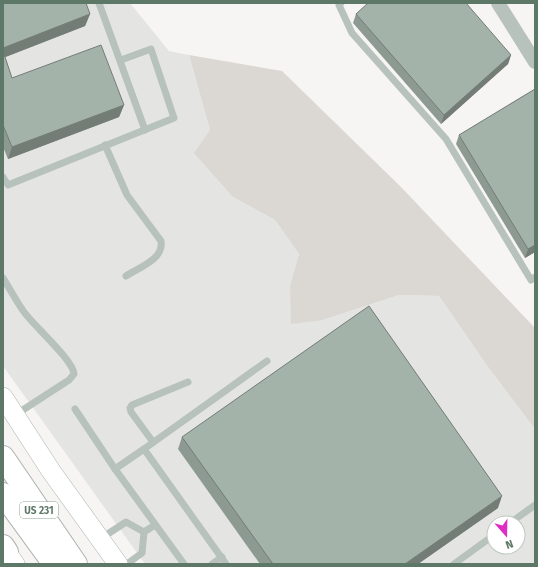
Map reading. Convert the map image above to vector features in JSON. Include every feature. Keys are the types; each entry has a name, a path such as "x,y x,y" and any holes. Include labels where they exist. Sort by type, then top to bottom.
{"highway":[{"name":"US 231","path":"3,457 76,564"},
{"name":"US 231","path":"3,494 54,564"},
{"path":"61,543 85,564"}],"main road":[{"path":"3,397 51,471 118,564"}],"street":[{"path":"498,3 535,62"}],"lane":[{"path":"99,3 121,60 144,130"},
{"path":"341,3 339,5 352,33 446,139 531,280 535,277"},
{"path":"3,177 8,185 174,118 151,49 121,60"},
{"path":"105,145 127,195 161,241 163,249 159,255 126,276"},
{"path":"3,278 24,312 45,337 69,360 74,368 74,374 69,380 15,415"},
{"path":"115,469 267,361"},
{"path":"153,442 131,412 130,408 132,405 188,382"},
{"path":"74,409 115,469 184,564"},
{"path":"144,449 226,564"},
{"path":"521,515 535,505"},
{"path":"100,539 126,522 144,532"},
{"path":"144,532 155,525"},
{"path":"126,564 142,553 144,532"},
{"path":"454,564 486,541"},
{"path":"212,564 222,558"}],"shaded area":[{"path":"3,3 130,3 169,51 189,55 210,130 233,197 275,220 299,254 290,286 323,320 399,295 439,296 488,367 535,429 535,564 145,564 3,366"},
{"path":"189,55 282,71 401,187 535,328 535,429 488,367 439,296 399,295 323,320 291,324 290,286 299,254 275,220 233,197 194,153 210,130"}],"building":[{"path":"3,3 86,3 90,14 3,48"},
{"path":"368,3 466,3 511,55 444,115 356,14"},
{"path":"101,45 124,105 12,147 3,125 3,51 12,78"},
{"path":"535,89 535,245 528,249 459,135"},
{"path":"369,306 502,496 405,564 273,564 182,437"}]}
